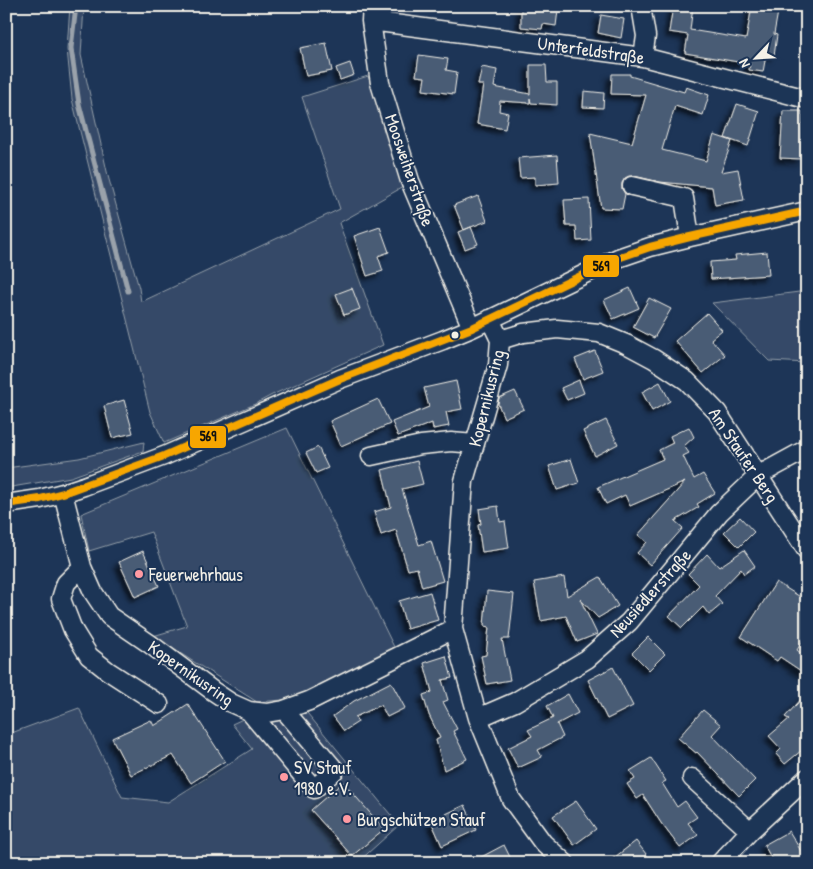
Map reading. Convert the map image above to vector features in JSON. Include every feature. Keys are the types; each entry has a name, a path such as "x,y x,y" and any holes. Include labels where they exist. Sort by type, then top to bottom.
{"street":[{"path":"641,6 646,36 643,56"},
{"name":"Unterfeldstraße","path":"371,14 643,56 807,99"},
{"name":"Moosweiherstraße","path":"371,14 380,82 410,181 472,328"},
{"path":"632,186 684,198 690,237"},
{"path":"8,504 63,493 164,456 340,379 472,328 618,258 650,247 690,237 807,211"},
{"name":"Kopernikusring","path":"490,319 500,340 498,365 464,481 453,629 478,718 511,799 543,843 565,863"},
{"name":"Am Staufer Berg","path":"500,340 523,333 557,329 599,332 654,358 687,381 718,412 807,551"},
{"path":"371,456 421,445 451,442 475,444"},
{"name":"Neusiedlerstraße","path":"478,718 514,702 587,660 628,622 719,513 759,475 807,449"},
{"name":"Kopernikusring","path":"63,493 82,567 93,592 109,616 231,703 249,711 267,712 284,710 309,701 453,629"},
{"path":"82,567 66,583 61,599 73,630 89,656 108,671 159,704"},
{"path":"249,711 314,790 335,770 284,710"},
{"path":"692,778 750,831"},
{"path":"720,863 750,831 807,778"}],"shaded area":[{"path":"70,6 84,6 81,55 108,176 139,288 141,302 340,209 302,97 368,76 403,187 339,223 383,345 255,404 164,443 150,412 72,99 67,49"},
{"path":"807,291 807,363 769,361 712,303"},
{"path":"287,428 395,649 296,699 257,702 153,636 187,626 151,532 89,551 81,514"},
{"path":"144,442 143,451 71,477 6,488 6,468 79,458"},
{"name":"SV Stauf 1980 e.V.","path":"79,708 122,797 168,802 252,749 232,724 245,718 303,708 399,825 357,863 6,863 6,735"}],"building":[{"path":"521,6 545,6 545,9 558,10 556,26 543,24 542,29 521,27"},
{"path":"673,6 693,6 690,30 746,39 752,6 779,6 774,34 777,35 774,56 766,55 763,72 749,70 750,64 685,53 688,35 669,32"},
{"path":"601,15 624,19 621,38 598,33"},
{"path":"326,43 332,71 306,76 300,48"},
{"path":"419,55 448,59 446,70 457,72 454,94 423,90 425,77 416,76"},
{"path":"350,63 354,75 340,80 336,68"},
{"path":"530,65 546,65 547,82 557,82 557,105 531,103 530,98 530,103 500,101 499,111 508,113 505,129 477,124 483,85 478,85 482,67 497,70 494,87 530,94"},
{"path":"612,74 630,74 630,76 684,92 686,87 709,95 703,115 675,106 662,150 706,161 714,135 732,141 721,172 738,169 744,200 715,205 712,187 660,182 629,176 622,183 622,189 625,194 622,209 601,208 590,133 632,143 646,95 611,94"},
{"path":"584,91 604,93 603,108 583,107"},
{"path":"737,104 759,111 748,146 725,138"},
{"path":"783,111 802,111 801,159 780,158"},
{"path":"557,155 559,183 535,185 535,177 520,178 518,158"},
{"path":"478,196 487,221 471,227 478,244 465,249 458,232 464,230 454,205"},
{"path":"589,199 591,240 577,241 576,226 566,226 564,200"},
{"path":"380,227 389,252 378,256 383,271 367,276 354,236"},
{"path":"767,252 769,275 711,279 710,262 736,260 735,255"},
{"path":"352,288 360,309 344,315 336,294"},
{"path":"630,288 639,308 613,319 604,300"},
{"path":"649,298 671,309 654,338 633,327"},
{"path":"707,313 722,330 711,339 725,355 703,373 675,341"},
{"path":"595,351 603,371 583,379 575,359"},
{"path":"579,380 584,393 567,400 561,388"},
{"path":"456,381 462,409 446,412 449,426 433,429 432,423 398,436 392,422 429,407 424,388"},
{"path":"660,382 670,401 652,411 642,392"},
{"path":"515,391 524,409 504,418 498,404 499,398"},
{"path":"378,399 390,424 341,446 330,421"},
{"path":"124,400 133,433 112,438 104,406"},
{"path":"606,420 618,444 595,456 583,431"},
{"path":"689,427 694,437 684,446 689,453 683,456 694,479 703,474 715,493 697,504 699,507 675,521 683,528 650,565 637,553 647,542 638,535 685,482 630,506 625,495 606,504 598,487 663,459 659,450 673,443 670,436"},
{"path":"318,447 328,468 316,473 306,453"},
{"path":"571,459 579,483 557,490 549,466"},
{"path":"417,461 423,484 402,489 419,545 431,541 443,581 422,587 417,568 408,570 396,530 381,535 374,512 391,507 382,470"},
{"path":"498,506 500,522 505,521 509,548 482,552 478,525 481,524 479,509"},
{"path":"740,517 754,532 739,547 724,532"},
{"path":"744,550 755,566 744,574 741,569 715,596 722,604 709,615 703,607 682,628 669,616 699,585 688,574 707,554 719,567"},
{"name":"Feuerwehrhaus","path":"143,551 159,586 135,597 119,562"},
{"path":"564,577 567,596 600,577 618,606 598,618 580,599 597,634 577,642 566,616 541,621 534,582"},
{"path":"776,582 807,601 807,634 797,650 807,658 807,675 780,657 777,661 741,637"},
{"path":"487,591 514,594 509,639 502,639 510,680 487,684 481,656 486,655 489,627 484,626"},
{"path":"430,592 438,620 407,629 399,601"},
{"path":"648,637 665,654 649,670 632,653"},
{"path":"446,656 452,678 442,680 448,700 443,702 457,729 453,731 467,759 444,770 436,740 440,738 429,715 423,695 432,692 424,663"},
{"path":"613,667 633,706 607,719 588,680"},
{"path":"391,682 405,708 387,717 381,705 355,717 358,722 344,731 333,716 354,701"},
{"path":"807,693 807,746 785,764 776,754 781,749 769,736 789,719 785,717"},
{"path":"568,694 578,713 557,724 563,737 538,750 542,757 518,768 508,748 532,736 528,730 553,718 547,706"},
{"path":"188,704 225,761 191,783 173,755 131,775 112,738 151,720 154,726"},
{"path":"703,710 721,725 712,735 755,780 739,796 697,752 678,738"},
{"path":"651,758 666,781 662,783 677,807 685,801 697,817 688,823 698,835 680,848 643,795 637,799 627,784 635,779 630,771"},
{"name":"Burgschützen Stauf","path":"343,782 384,829 352,856 311,810"},
{"path":"576,801 596,829 574,845 553,816"},
{"path":"465,805 476,830 442,846 431,821"},
{"path":"789,831 807,863 774,863 764,845"},
{"path":"636,841 653,863 607,863"},
{"path":"504,845 513,863 470,863"}],"waterway":[{"path":"76,6 71,48 79,104 128,291"}],"transit line":[{"name":"569","path":"6,504 40,499 63,493 164,456 340,379 472,328 618,258 650,247 690,237 807,211"}],"place":[{"name":"Feuerwehrhaus","path":"139,574"},
{"name":"SV Stauf 1980 e.V.","path":"284,777"},
{"name":"Burgschützen Stauf","path":"347,819"}]}
